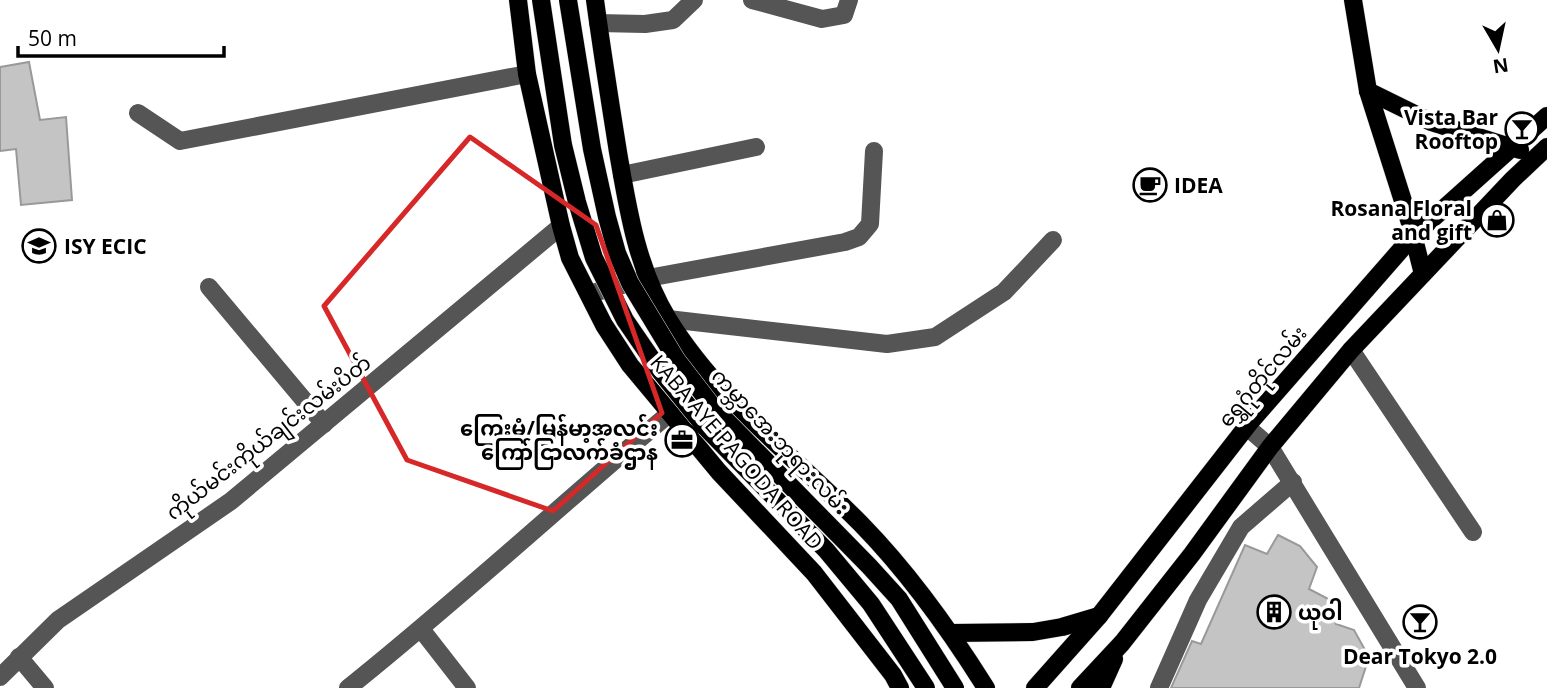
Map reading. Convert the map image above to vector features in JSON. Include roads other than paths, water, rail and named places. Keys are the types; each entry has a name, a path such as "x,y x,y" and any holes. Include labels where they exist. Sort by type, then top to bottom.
{"main road":[{"name":"KABA AYE PAGODA ROAD","path":"518,0 527,74 561,226 570,258 604,325 630,365 719,472 814,573 896,684"},
{"name":"ကမ္ဘာအေးဘုရားလမ်း","path":"541,0 563,145 577,202 594,258 625,320 660,371 706,428 825,550 871,604 926,688"},
{"name":"ကမ္ဘာအေးဘုရားလမ်း","path":"568,0 592,149 617,253 630,283 676,359 713,407 899,599 955,688"},
{"name":"KABA AYE PAGODA ROAD","path":"596,0 622,175 636,245 668,319 716,382 908,574 951,633"},
{"path":"1353,0 1367,91 1410,223 1423,274"},
{"path":"1367,91 1431,122 1542,153"},
{"name":"ရွှေဂုံတိုင်လမ်း","path":"1035,688 1099,616 1247,427 1412,237 1547,116"},
{"path":"1080,688 1122,643 1192,554 1270,447 1351,350 1513,179 1542,153"},
{"path":"670,413 716,382"},
{"path":"951,633 1034,632 1099,616"},
{"path":"951,633 986,688"},
{"path":"1101,688 1122,643"}],"street":[{"path":"598,23 645,24 673,20 694,0"},
{"path":"752,0 821,19 844,15 849,0"},
{"path":"138,114 180,141 527,74"},
{"path":"622,175 756,147"},
{"path":"589,295 648,278 845,242 859,237 870,224 874,151"},
{"name":"ကိုယ်မင်းကိုယ်ချင်းလမ်းပိတ်","path":"0,677 58,620 230,501 561,226"},
{"path":"668,319 887,344 935,337 1004,292 1053,240"},
{"path":"209,287 324,424"},
{"path":"1351,350 1473,533"},
{"path":"348,688 421,629 568,498 670,413"},
{"path":"1247,427 1270,447 1293,482 1417,688"},
{"path":"1159,688 1198,600 1241,527 1293,482"},
{"path":"421,629 467,688"},
{"path":"19,657 45,688"}],"place":[{"name":"Vista Bar Rooftop","path":"1522,129"},
{"name":"IDEA","path":"1150,185"},
{"name":"Rosana Floral and gift","path":"1497,220"},
{"name":"ISY ECIC","path":"39,246"},
{"name":"‌ကြေးမုံ/မြန်မာ့အလင်း ကြော်ငြာလက်ခံဌာန","path":"682,440"},
{"name":"ယုဝါ","path":"1274,612"},
{"name":"Dear Tokyo 2.0","path":"1420,622"}]}
